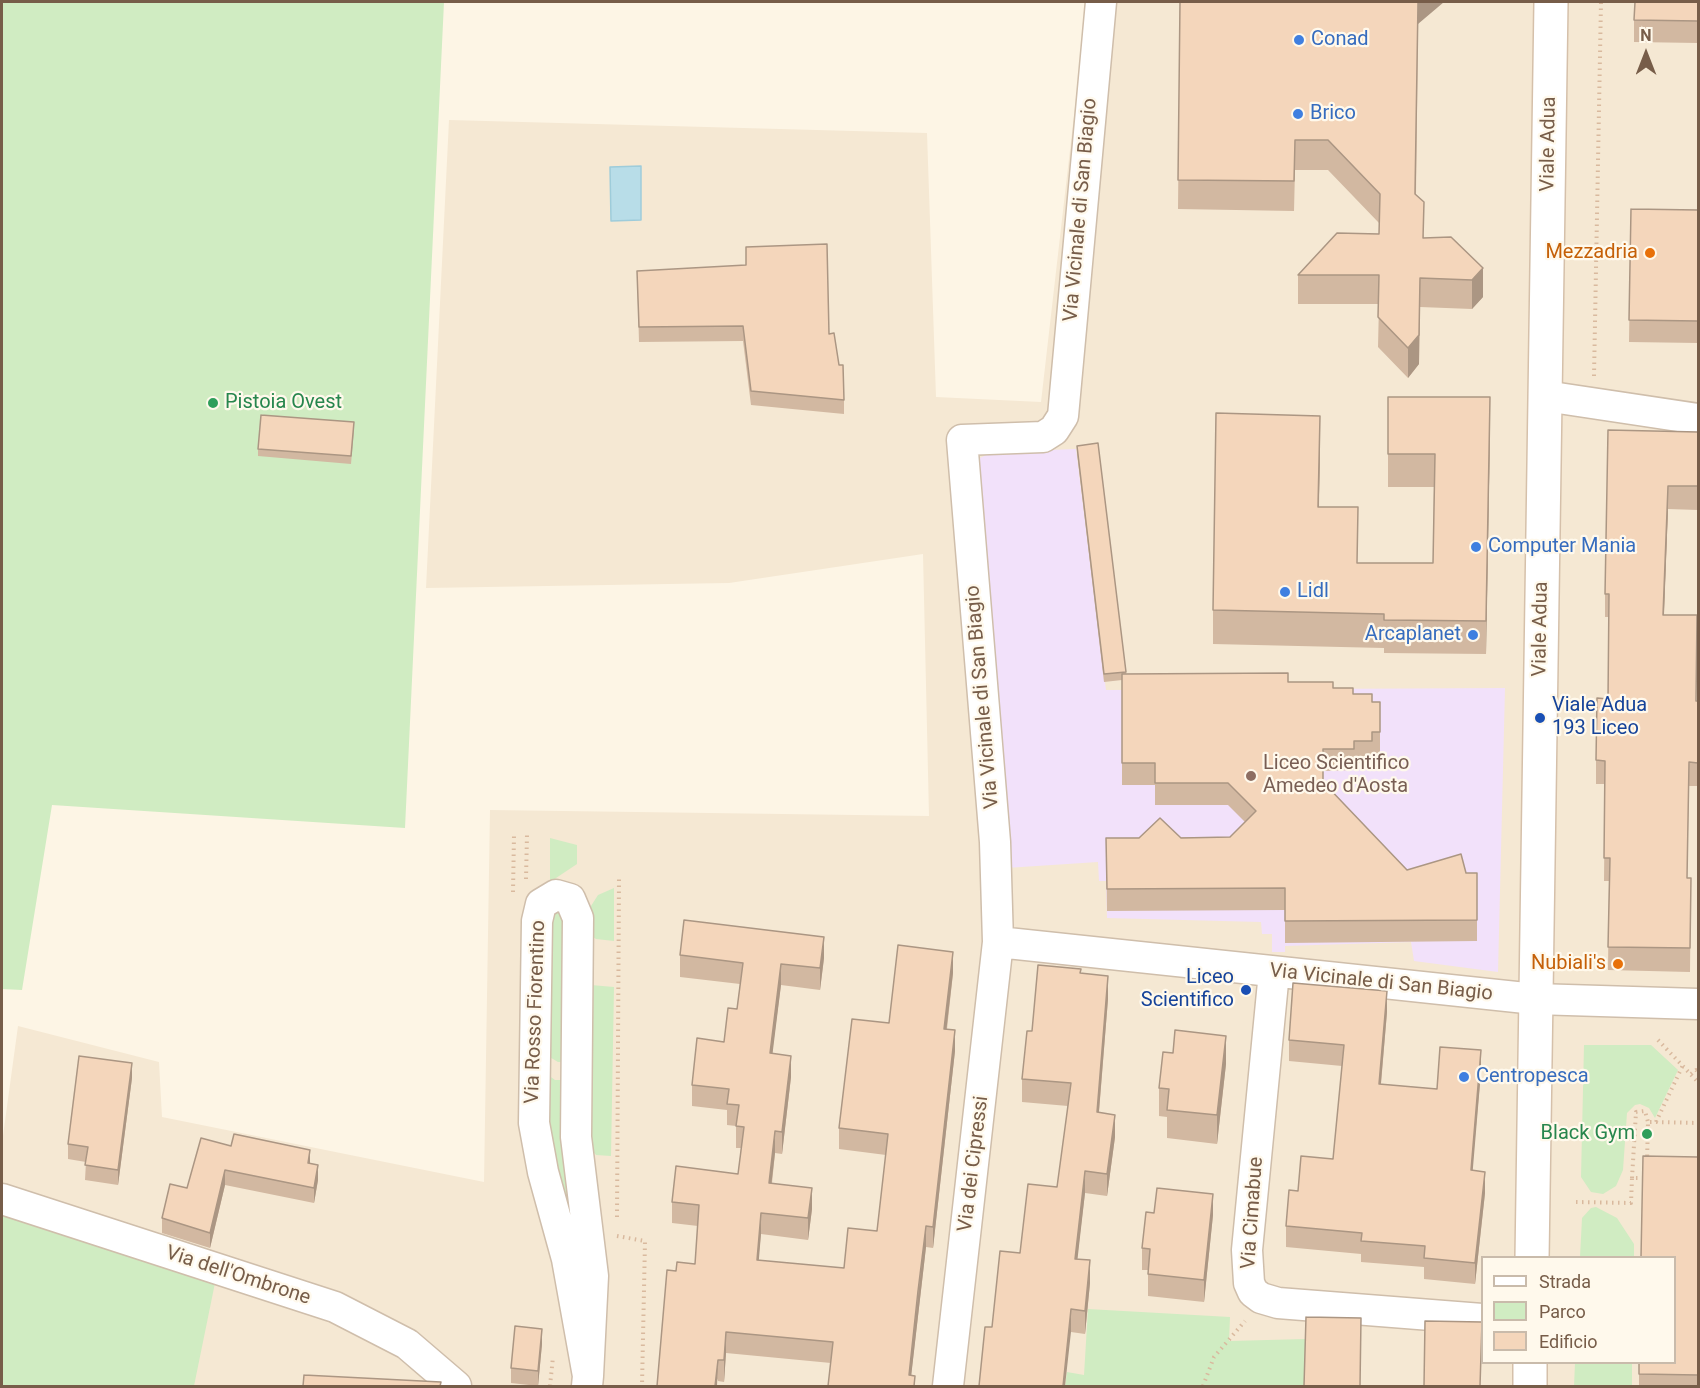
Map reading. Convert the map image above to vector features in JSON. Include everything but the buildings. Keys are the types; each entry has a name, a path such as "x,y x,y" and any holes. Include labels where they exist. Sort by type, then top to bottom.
{"main road":[{"name":"Viale Adua","path":"1532,1256 1551,2"},
{"path":"1530,1364 1530,1386"}],"street":[{"name":"Via Vicinale di San Biagio","path":"1101,2 1063,416 1054,430 1043,437 962,440 995,842 998,942 1535,999 1698,1004"},
{"path":"1545,396 1698,419"},
{"name":"Via Rosso Fiorentino","path":"560,895 573,902 578,918 577,1151 593,1264 588,1381 567,1259 535,1137 534,1072 538,914 544,902 560,895"},
{"name":"Via dei Cipressi","path":"948,1386 998,942"},
{"name":"Via Cimabue","path":"1269,1302 1253,1292 1249,1283 1247,1250 1274,972"},
{"path":"534,1072 577,1072"},
{"name":"Via dell'Ombrone","path":"2,1199 334,1307 407,1344 456,1386"},
{"path":"1269,1302 1481,1319"}],"path":[{"path":"1593,403 1601,2"},
{"path":"619,876 617,1236 645,1241 642,1386"},
{"path":"1658,1040 1698,1082"},
{"path":"1656,1122 1683,1065"},
{"path":"1691,1074 1696,1070 1698,1072"},
{"path":"1576,1202 1631,1203 1632,1178 1636,1112 1645,1111 1648,1122 1647,1178 1632,1178"},
{"path":"1648,1122 1698,1123"},
{"path":"1203,1386 1214,1357 1242,1323 1269,1302"}],"shaded area":[{"path":"1087,2 1698,2 1698,1386 2,1386 2,1143 18,1026 159,1062 162,1117 484,1182 490,810 929,816 923,554 729,583 426,588 449,120 927,133 936,397 1041,402"},
{"name":"Liceo Scientifico Amedeo d'Aosta","path":"1076,449 1106,690 1505,688 1498,972 1414,961 1411,942 1285,946 1285,952 1272,952 1272,934 1262,934 1261,922 1107,918 1106,881 1099,881 1098,862 1006,868 978,459 992,452"}],"green space":[{"name":"Pistoia Ovest","path":"2,2 444,2 405,828 52,805 22,990 2,989"},
{"path":"550,838 577,845 577,864 550,882"},
{"path":"614,888 614,941 596,939 592,936 591,906 598,895"},
{"path":"566,907 563,1062 558,1062 548,1056 549,916"},
{"path":"591,985 614,987 611,1156 596,1155 590,1148"},
{"path":"1584,1045 1651,1045 1678,1070 1655,1118 1649,1108 1640,1104 1635,1105 1627,1113 1623,1170 1616,1186 1603,1194 1591,1192 1581,1177"},
{"path":"548,1075 555,1080 565,1080 581,1245 551,1152"},
{"path":"1596,1207 1617,1218 1634,1244 1634,1256 1580,1256 1582,1218 1591,1208"},
{"path":"2,1212 215,1283 194,1386 2,1386"},
{"path":"1088,1309 1230,1317 1229,1341 1306,1339 1305,1386 1065,1386 1067,1372 1084,1375"},
{"path":"1575,1364 1632,1364 1632,1386 1574,1386"}],"water":[{"path":"641,166 641,220 611,221 610,167"}],"place":[{"name":"Conad","path":"1299,40"},
{"name":"Brico","path":"1298,114"},
{"name":"Mezzadria","path":"1650,253"},
{"name":"Pistoia Ovest","path":"213,403"},
{"name":"Computer Mania","path":"1476,547"},
{"name":"Lidl","path":"1285,592"},
{"name":"Arcaplanet","path":"1473,635"},
{"name":"Viale Adua 193 Liceo","path":"1540,718"},
{"name":"Liceo Scientifico Amedeo d'Aosta","path":"1251,776"},
{"name":"Nubiali's","path":"1618,964"},
{"name":"Liceo Scientifico","path":"1246,990"},
{"name":"Centropesca","path":"1464,1077"},
{"name":"Black Gym","path":"1647,1134"}]}
